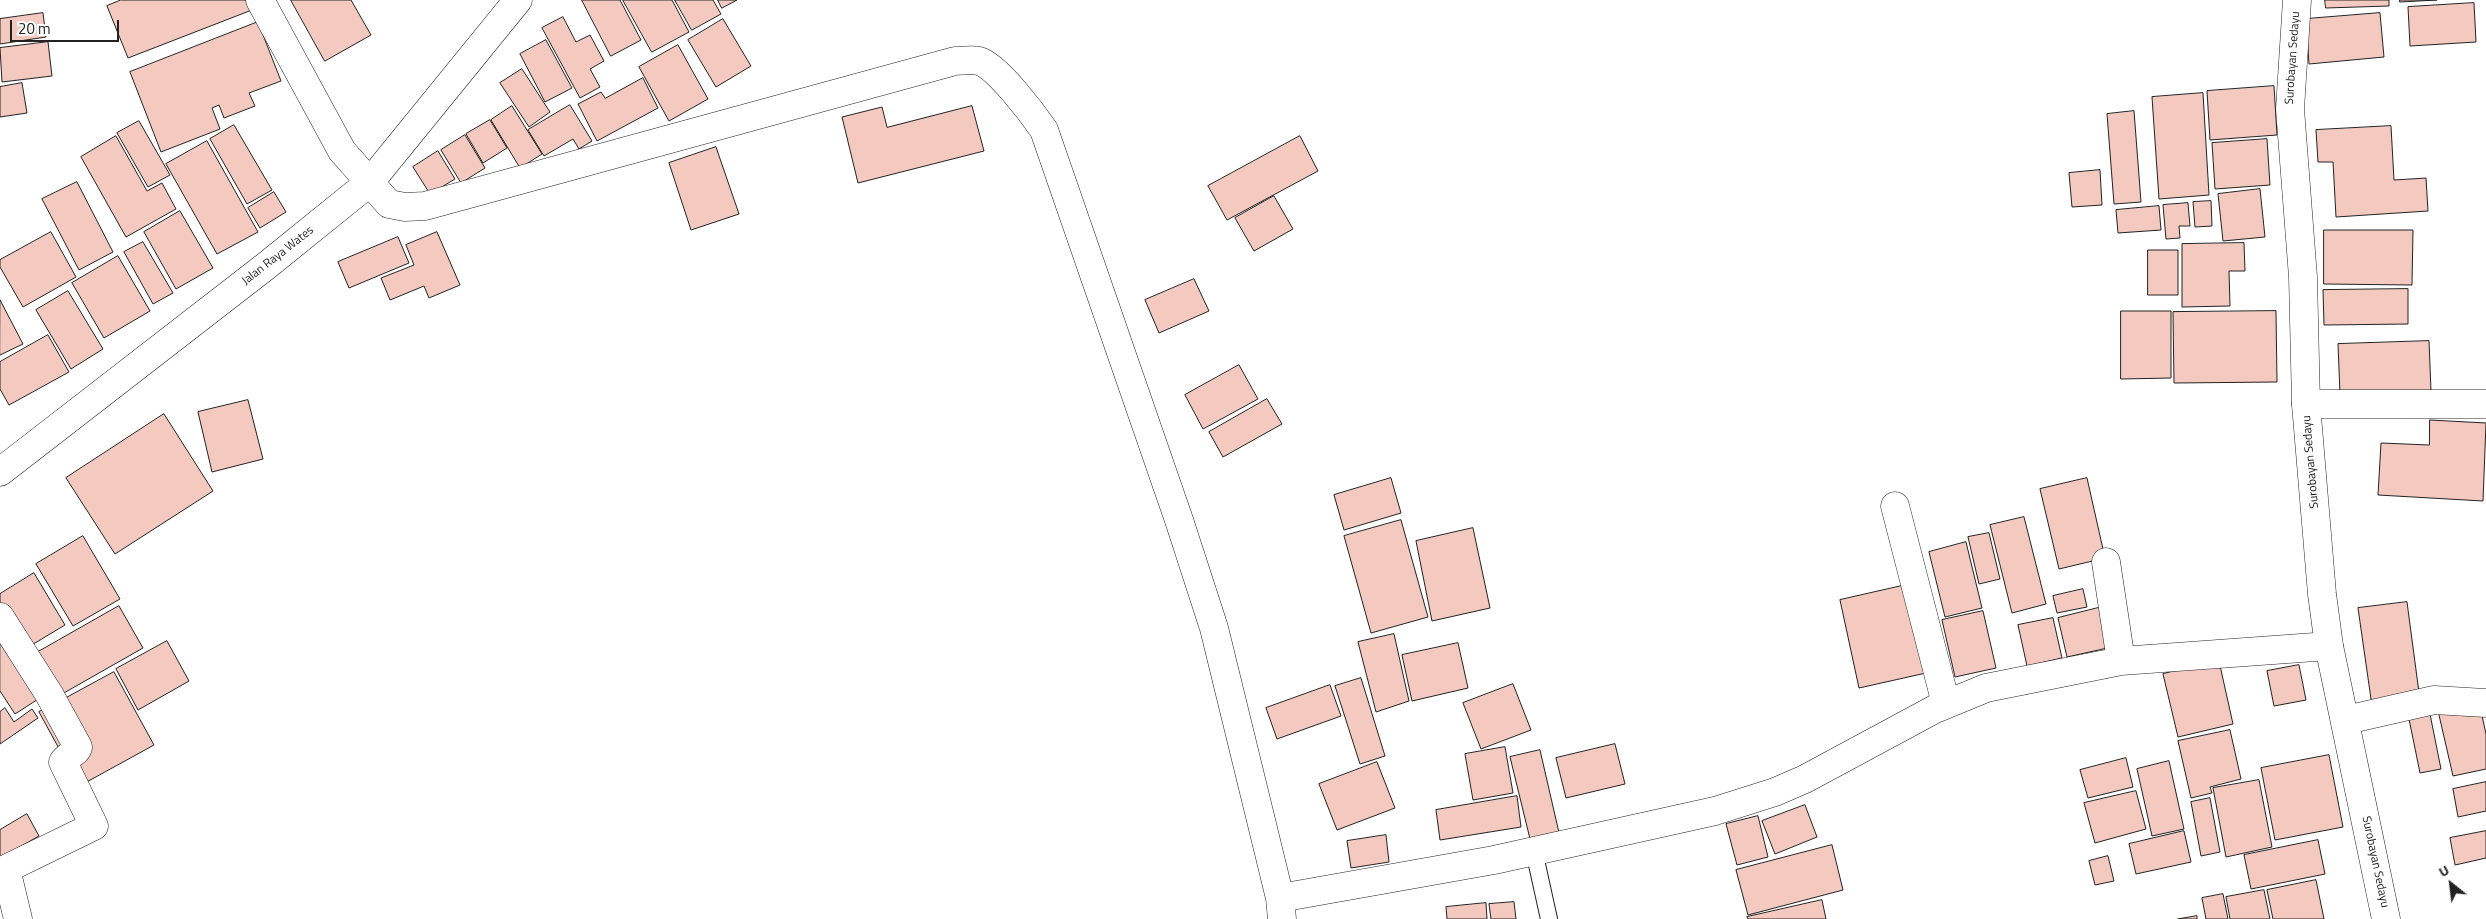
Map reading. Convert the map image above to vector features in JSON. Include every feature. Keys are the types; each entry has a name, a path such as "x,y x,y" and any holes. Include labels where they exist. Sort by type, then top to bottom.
{"main road":[{"path":"260,0 342,151 389,204 405,207 425,206 955,61 980,61 1004,80 1027,106 1044,130 1180,520 1214,628 1281,909 1715,811 1775,792 1823,770 1946,704 1986,688 2121,661 2329,646"},
{"name":"Jalan Raya Wates","path":"0,472 266,266 370,182 518,0"},
{"name":"Surobayan Sedayu","path":"2297,0 2290,109 2303,277 2306,404 2322,594 2329,646 2346,720 2386,919"},
{"path":"2306,404 2486,404"},
{"path":"1895,506 1946,704"},
{"path":"2106,562 2121,661"},
{"path":"0,617 49,694 78,747 63,762 94,826 3,871 18,919"},
{"path":"2346,720 2434,700 2486,703"}],"lane":[{"path":"1534,851 1549,919"}],"building":[{"path":"121,0 254,0 257,8 128,58 107,6"},
{"path":"291,0 351,0 371,35 325,61"},
{"path":"582,0 620,0 641,40 611,56"},
{"path":"623,0 672,0 689,32 652,52"},
{"path":"675,0 713,0 721,14 692,30"},
{"path":"718,0 737,0 722,8"},
{"path":"2325,0 2389,0 2389,6 2326,8"},
{"path":"2400,0 2437,0 2400,2"},
{"path":"2474,3 2476,42 2410,46 2408,7"},
{"path":"43,13 46,37 0,44 0,19"},
{"path":"2380,13 2384,57 2309,64 2306,19"},
{"path":"563,17 576,42 590,35 604,61 590,69 600,87 580,98 542,28"},
{"path":"723,19 751,66 716,87 688,40"},
{"path":"258,22 281,81 249,93 255,106 224,118 219,105 212,108 220,129 161,152 130,72"},
{"path":"546,40 572,88 545,102 520,54"},
{"path":"48,42 52,76 2,82 0,48"},
{"path":"678,45 708,99 669,121 639,67"},
{"path":"522,69 550,112 529,127 500,83"},
{"path":"643,78 658,108 597,141 578,104 601,92 605,98"},
{"path":"22,83 27,113 0,117 0,87"},
{"path":"2274,86 2277,135 2210,140 2207,91"},
{"path":"2203,93 2209,195 2159,199 2152,97"},
{"path":"570,105 592,141 579,149 573,139 544,156 528,130"},
{"path":"512,106 542,154 520,168 491,120"},
{"path":"972,106 984,151 858,183 842,117 882,107 887,127"},
{"path":"2134,111 2141,202 2114,204 2107,114"},
{"path":"490,120 507,148 483,163 466,134"},
{"path":"139,121 170,175 148,187 117,133"},
{"path":"234,125 272,190 247,204 210,139"},
{"path":"2391,126 2394,180 2426,178 2428,211 2336,217 2333,162 2318,162 2316,130"},
{"path":"465,135 485,168 461,183 441,150"},
{"path":"116,136 147,191 162,183 176,209 126,237 81,157"},
{"path":"1300,136 1318,171 1227,220 1208,186"},
{"path":"2267,139 2270,185 2215,189 2212,143"},
{"path":"207,141 258,232 217,254 166,164"},
{"path":"716,147 739,214 691,230 669,163"},
{"path":"438,151 455,179 430,194 413,167"},
{"path":"2100,170 2102,205 2072,207 2069,173"},
{"path":"77,182 113,252 79,270 42,199"},
{"path":"2260,189 2265,237 2223,241 2218,194"},
{"path":"274,192 286,212 260,228 248,208"},
{"path":"1274,196 1293,229 1254,251 1235,218"},
{"path":"2211,201 2212,226 2195,227 2193,202"},
{"path":"2188,203 2190,226 2179,226 2180,238 2166,239 2163,205"},
{"path":"2159,206 2161,230 2118,233 2116,210"},
{"path":"180,211 213,268 176,289 144,232"},
{"path":"2324,230 2413,230 2412,285 2324,284"},
{"path":"51,232 76,277 23,307 0,267 0,260"},
{"path":"437,232 460,285 429,298 424,286 390,300 381,278 414,265 406,245"},
{"path":"398,237 409,263 349,288 338,262"},
{"path":"143,242 173,293 153,304 124,252"},
{"path":"2244,243 2245,271 2229,271 2230,306 2182,307 2182,244"},
{"path":"2148,250 2178,250 2178,295 2148,295"},
{"path":"118,256 150,311 104,338 72,283"},
{"path":"1194,279 1209,311 1159,333 1145,300"},
{"path":"2408,289 2408,324 2324,325 2323,290"},
{"path":"68,291 103,349 71,369 36,310"},
{"path":"0,300 23,344 0,355"},
{"path":"2121,311 2171,311 2171,378 2121,379"},
{"path":"2276,311 2277,382 2174,383 2173,312"},
{"path":"48,335 69,372 9,405 0,389 0,362"},
{"path":"2429,341 2431,391 2340,394 2338,344"},
{"path":"1239,365 1258,399 1203,429 1185,395"},
{"path":"1267,399 1282,424 1223,457 1209,432"},
{"path":"248,400 263,459 212,472 198,412"},
{"path":"164,414 213,491 115,554 66,478"},
{"path":"2430,420 2486,423 2483,501 2378,495 2381,443 2429,445"},
{"path":"1391,478 1401,513 1344,530 1334,495"},
{"path":"2087,478 2105,558 2059,569 2040,489"},
{"path":"2024,517 2046,604 2012,613 1990,525"},
{"path":"1401,520 1428,617 1371,633 1344,536"},
{"path":"1473,528 1490,608 1432,621 1416,541"},
{"path":"1989,533 2000,579 1979,584 1968,537"},
{"path":"83,536 120,599 73,626 36,564"},
{"path":"1966,542 1982,608 1945,617 1929,552"},
{"path":"34,573 65,625 25,649 0,608 0,594"},
{"path":"1906,585 1926,673 1859,688 1840,600"},
{"path":"2083,589 2087,607 2057,613 2053,596"},
{"path":"2407,602 2420,700 2372,706 2358,608"},
{"path":"119,606 143,648 55,698 31,656"},
{"path":"2102,607 2112,647 2067,657 2058,618"},
{"path":"1983,611 1996,668 1955,677 1942,620"},
{"path":"2053,618 2062,658 2027,666 2018,625"},
{"path":"0,623 46,694 15,714 0,691"},
{"path":"1394,634 1409,701 1376,712 1358,642"},
{"path":"167,641 189,681 138,710 116,669"},
{"path":"1458,643 1468,688 1412,701 1402,655"},
{"path":"2219,661 2233,724 2178,737 2163,674"},
{"path":"2299,665 2306,700 2274,706 2267,671"},
{"path":"114,672 154,745 83,784 69,757 57,703"},
{"path":"1361,678 1385,756 1360,764 1335,686"},
{"path":"1513,684 1531,730 1481,749 1463,703"},
{"path":"1330,685 1341,716 1277,739 1266,708"},
{"path":"52,705 75,747 62,754 39,712"},
{"path":"2480,706 2486,734 2486,769 2453,776 2439,715"},
{"path":"5,708 14,722 32,709 38,718 0,744 0,712"},
{"path":"2429,709 2441,769 2420,773 2408,714"},
{"path":"2230,730 2241,779 2210,787 2212,793 2191,798 2178,741"},
{"path":"1615,744 1625,784 1566,798 1556,758"},
{"path":"1505,747 1513,793 1473,800 1465,754"},
{"path":"1540,750 1560,837 1531,843 1510,757"},
{"path":"2329,755 2343,827 2275,840 2261,768"},
{"path":"2126,758 2133,787 2088,798 2080,770"},
{"path":"2169,761 2184,829 2152,836 2137,769"},
{"path":"1377,762 1395,808 1337,830 1319,784"},
{"path":"2259,780 2272,847 2226,857 2213,788"},
{"path":"2486,782 2486,811 2458,817 2453,789"},
{"path":"2136,791 2146,829 2095,843 2084,803"},
{"path":"1517,796 1521,827 1440,840 1436,810"},
{"path":"2210,798 2220,852 2201,856 2191,802"},
{"path":"1805,805 1817,837 1775,854 1762,821"},
{"path":"27,814 39,836 0,858 0,830"},
{"path":"1758,816 1768,857 1737,865 1726,824"},
{"path":"2184,831 2191,862 2136,874 2129,844"},
{"path":"2486,831 2486,858 2455,865 2450,838"},
{"path":"1386,835 1389,862 1351,868 1347,841"},
{"path":"2318,840 2325,874 2251,889 2244,855"},
{"path":"1832,845 1843,890 1748,915 1736,870"},
{"path":"2108,856 2114,881 2095,885 2089,861"},
{"path":"2316,880 2324,919 2273,919 2267,890"},
{"path":"2264,890 2270,919 2230,919 2226,897"},
{"path":"2223,894 2228,919 2206,919 2202,898"},
{"path":"1822,900 1826,919 1748,919 1747,917"},
{"path":"1514,902 1516,919 1491,919 1489,904"},
{"path":"1486,903 1487,919 1447,919 1446,907"},
{"path":"2197,916 2197,919 2178,919"}]}
